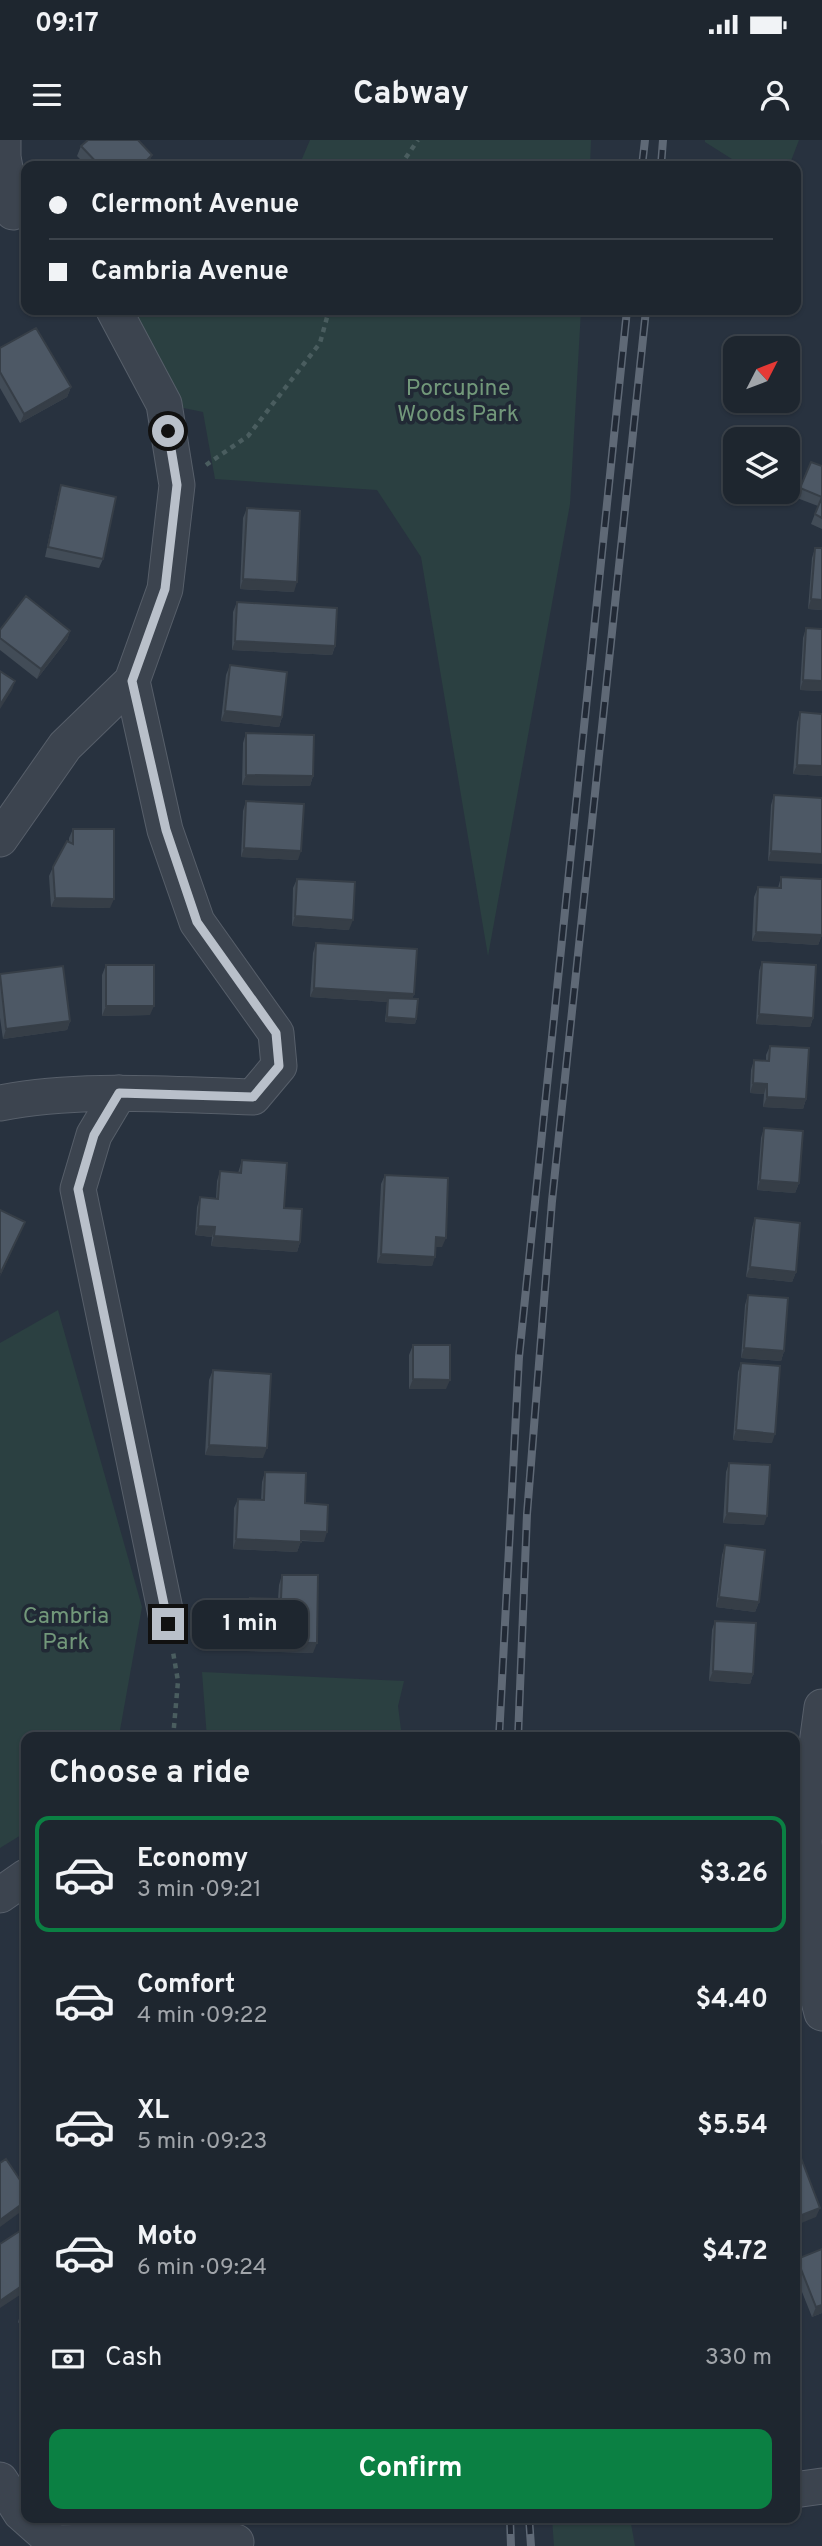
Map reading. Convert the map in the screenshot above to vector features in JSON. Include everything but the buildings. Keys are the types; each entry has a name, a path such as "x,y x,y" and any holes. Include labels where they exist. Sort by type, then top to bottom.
{"street":[{"path":"3,140 3,157 13,214"},
{"path":"0,839 65,746 132,681 165,589 177,485 164,404 117,315"},
{"path":"0,1103 28,1098 119,1093 253,1097 279,1066 276,1033 197,922 166,830 132,681"},
{"path":"119,1093 94,1135 78,1189 168,1624"},
{"path":"822,1707 804,1841 817,1993 822,2013"},
{"path":"0,1895 21,1880"},
{"path":"0,2480 21,2514"},
{"path":"800,2489 822,2486"},
{"path":"31,2523 54,2544 235,2535"}],"path":[{"path":"403,161 418,140"},
{"path":"177,485 248,436 320,343 328,315"},
{"path":"168,1624 178,1681 174,1732"}],"green space":[{"path":"310,140 591,140 590,161 301,161"},
{"path":"799,140 791,161 735,161 705,142"},
{"name":"Porcupine Woods Park","path":"130,315 581,315 570,504 488,956 421,557 377,490 215,479 203,412 164,404"},
{"name":"Cambria Park","path":"58,1310 142,1607 120,1730 21,1732 21,1835 0,1848 0,1343"},
{"path":"202,1672 404,1681 398,1706 401,1732 207,1732"},
{"path":"552,2523 631,2523 635,2546 554,2546"}],"railway":[{"path":"643,161 645,140"},
{"path":"661,161 663,140"},
{"path":"499,1732 519,1357 626,315"},
{"path":"518,1732 527,1514 552,1201 645,315"},
{"path":"510,2523 511,2546"},
{"path":"529,2523 531,2546"}],"route":[{"path":"168,431 177,485 165,589 132,681 166,830 197,922 276,1033 279,1066 253,1097 119,1093 94,1135 78,1189 168,1624"}]}
